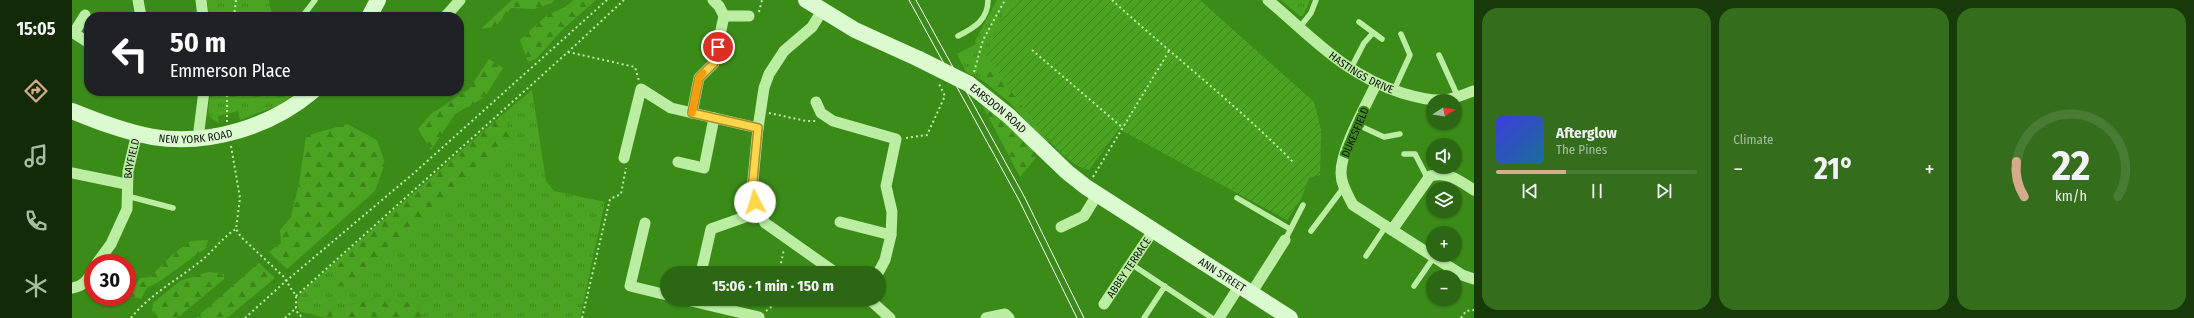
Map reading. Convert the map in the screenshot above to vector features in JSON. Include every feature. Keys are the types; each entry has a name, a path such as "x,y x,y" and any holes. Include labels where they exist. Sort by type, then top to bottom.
{"street":[{"path":"138,0 140,12"},
{"path":"201,0 202,12"},
{"path":"372,12 378,0"},
{"path":"449,12 460,0"},
{"path":"692,113 699,78 714,63 724,16 719,6 713,0"},
{"name":"EARSDON ROAD","path":"806,0 855,30 919,60 970,81 1067,172 1092,191 1153,231"},
{"name":"HASTINGS DRIVE","path":"1268,0 1350,70 1376,84 1417,98 1426,99"},
{"path":"822,11 812,27 784,51 769,74 764,88 760,111 752,190 759,212 765,223 826,266"},
{"path":"84,15 73,32 84,40"},
{"path":"724,16 749,16"},
{"name":"DUKESFIELD","path":"1376,84 1343,155 1341,174 1344,187 1353,205 1426,252"},
{"path":"624,158 641,89 671,108 758,128"},
{"name":"HASTINGS DRIVE","path":"1462,96 1474,91"},
{"path":"198,138 203,96"},
{"name":"NEW YORK ROAD","path":"72,111 137,133 166,138 198,138 229,134 267,120 291,107 306,96"},
{"path":"816,102 821,113 834,121 896,139 886,186 892,212 891,235 885,260 882,266"},
{"path":"678,162 704,168 714,118"},
{"name":"BAYFIELD","path":"104,254 112,244 127,209 126,184 137,133"},
{"name":"BAYFIELD","path":"72,173 126,184"},
{"path":"1389,228 1430,176 1439,173 1449,175 1473,188"},
{"path":"1061,227 1084,216 1092,191"},
{"path":"703,266 711,229 759,212"},
{"path":"840,222 891,235"},
{"path":"645,223 630,286 660,293"},
{"name":"ABBEY TERRACE","path":"1104,304 1153,231"},
{"name":"ANN STREET","path":"1153,231 1246,288 1290,318"},
{"path":"1219,318 1246,288 1285,240"},
{"name":"DUKESFIELD","path":"1442,262 1462,275 1474,279"},
{"path":"72,288 79,287 84,283"},
{"path":"714,306 759,317"},
{"path":"877,306 890,318"},
{"path":"986,318 1004,314 1010,318"}],"lane":[{"path":"306,12 315,0"},
{"path":"958,36 978,25 986,13 988,0"},
{"path":"1300,27 1311,14 1316,0"},
{"path":"1359,22 1382,39"},
{"path":"1350,70 1364,43 1373,33"},
{"path":"1394,90 1410,55 1401,34"},
{"path":"1439,54 1457,94"},
{"path":"1358,125 1384,136 1400,134"},
{"path":"1404,154 1415,154 1428,180"},
{"path":"1311,231 1344,187"},
{"path":"126,196 173,208"},
{"path":"1237,198 1290,229"},
{"path":"1285,240 1303,205"},
{"path":"1366,256 1389,228"},
{"path":"1414,286 1431,262"},
{"path":"1131,264 1212,318"},
{"path":"1144,318 1165,286"}],"path":[{"path":"235,12 236,0"},
{"path":"245,318 286,281 414,173 607,0"},
{"path":"296,296 624,0"},
{"path":"970,81 983,40 1005,0"},
{"path":"1112,0 1262,131 1294,163"},
{"path":"1032,50 1123,128"},
{"path":"1092,191 1123,128 1169,51"},
{"path":"568,52 635,67 641,89"},
{"path":"227,96 226,112 229,134 240,192 236,229 241,237 274,266 286,281 296,296 296,308 301,317 304,318"},
{"path":"896,139 927,135 945,96"},
{"path":"760,111 806,121 834,121"},
{"path":"582,318 610,199 620,194 626,167 624,158"},
{"path":"131,318 165,286 203,259 227,234 236,229"},
{"path":"780,266 786,239"},
{"path":"285,318 296,308"},
{"path":"1461,318 1466,311 1474,310"}],"green space":[{"path":"207,0 269,0 271,12 208,12"},
{"path":"512,0 554,0 552,3 534,9 511,8 495,27 481,29"},
{"path":"574,0 596,0 562,30 536,59 528,62 520,40 547,15 565,7"},
{"path":"997,0 1012,0 1001,19 993,38 982,80 966,72 957,54 976,44 975,41"},
{"path":"1012,0 1200,0 1314,102 1321,130 1320,175 1309,178 1301,199 1287,220 1119,129 1089,170 1076,164 1047,138 1019,102 986,55 1004,12"},
{"path":"1281,0 1310,0 1303,16 1300,16"},
{"path":"986,55 1049,142 1045,142 1010,103 982,80"},
{"path":"489,59 503,68 485,97 455,114 431,150 418,129 431,114 458,96 464,96 464,92 469,89"},
{"path":"532,90 546,181 554,191 605,202 580,318 423,318 418,304 375,299 312,314 300,312 297,302 301,293 330,267 337,286 514,145 503,114"},
{"path":"210,96 291,96 279,105 240,120 238,111 218,116 219,123 208,116"},
{"path":"980,101 1020,136 1038,155 1020,177"},
{"path":"503,114 514,145 349,284 337,286 330,267"},
{"path":"347,124 377,140 385,163 375,191 287,269 269,252 281,243 280,230 291,217 300,178 306,136"},
{"path":"208,240 206,248 160,281 147,288 141,299 136,298 136,284 140,278 150,277 174,253 191,241"},
{"path":"259,263 275,278 227,318 196,318"},
{"path":"208,272 224,274 224,279 177,318 159,318 152,311 153,303 180,281"},
{"path":"375,299 418,304 423,318 325,318 312,314"}],"tram line":[{"path":"909,0 1019,200 1077,318"},
{"path":"916,0 1025,198 1084,318"}],"slow traffic":[{"path":"692,113 699,78 703,73"}],"route":[{"path":"718,47 714,63 699,78 692,113 758,128 752,190 755,202"}]}
